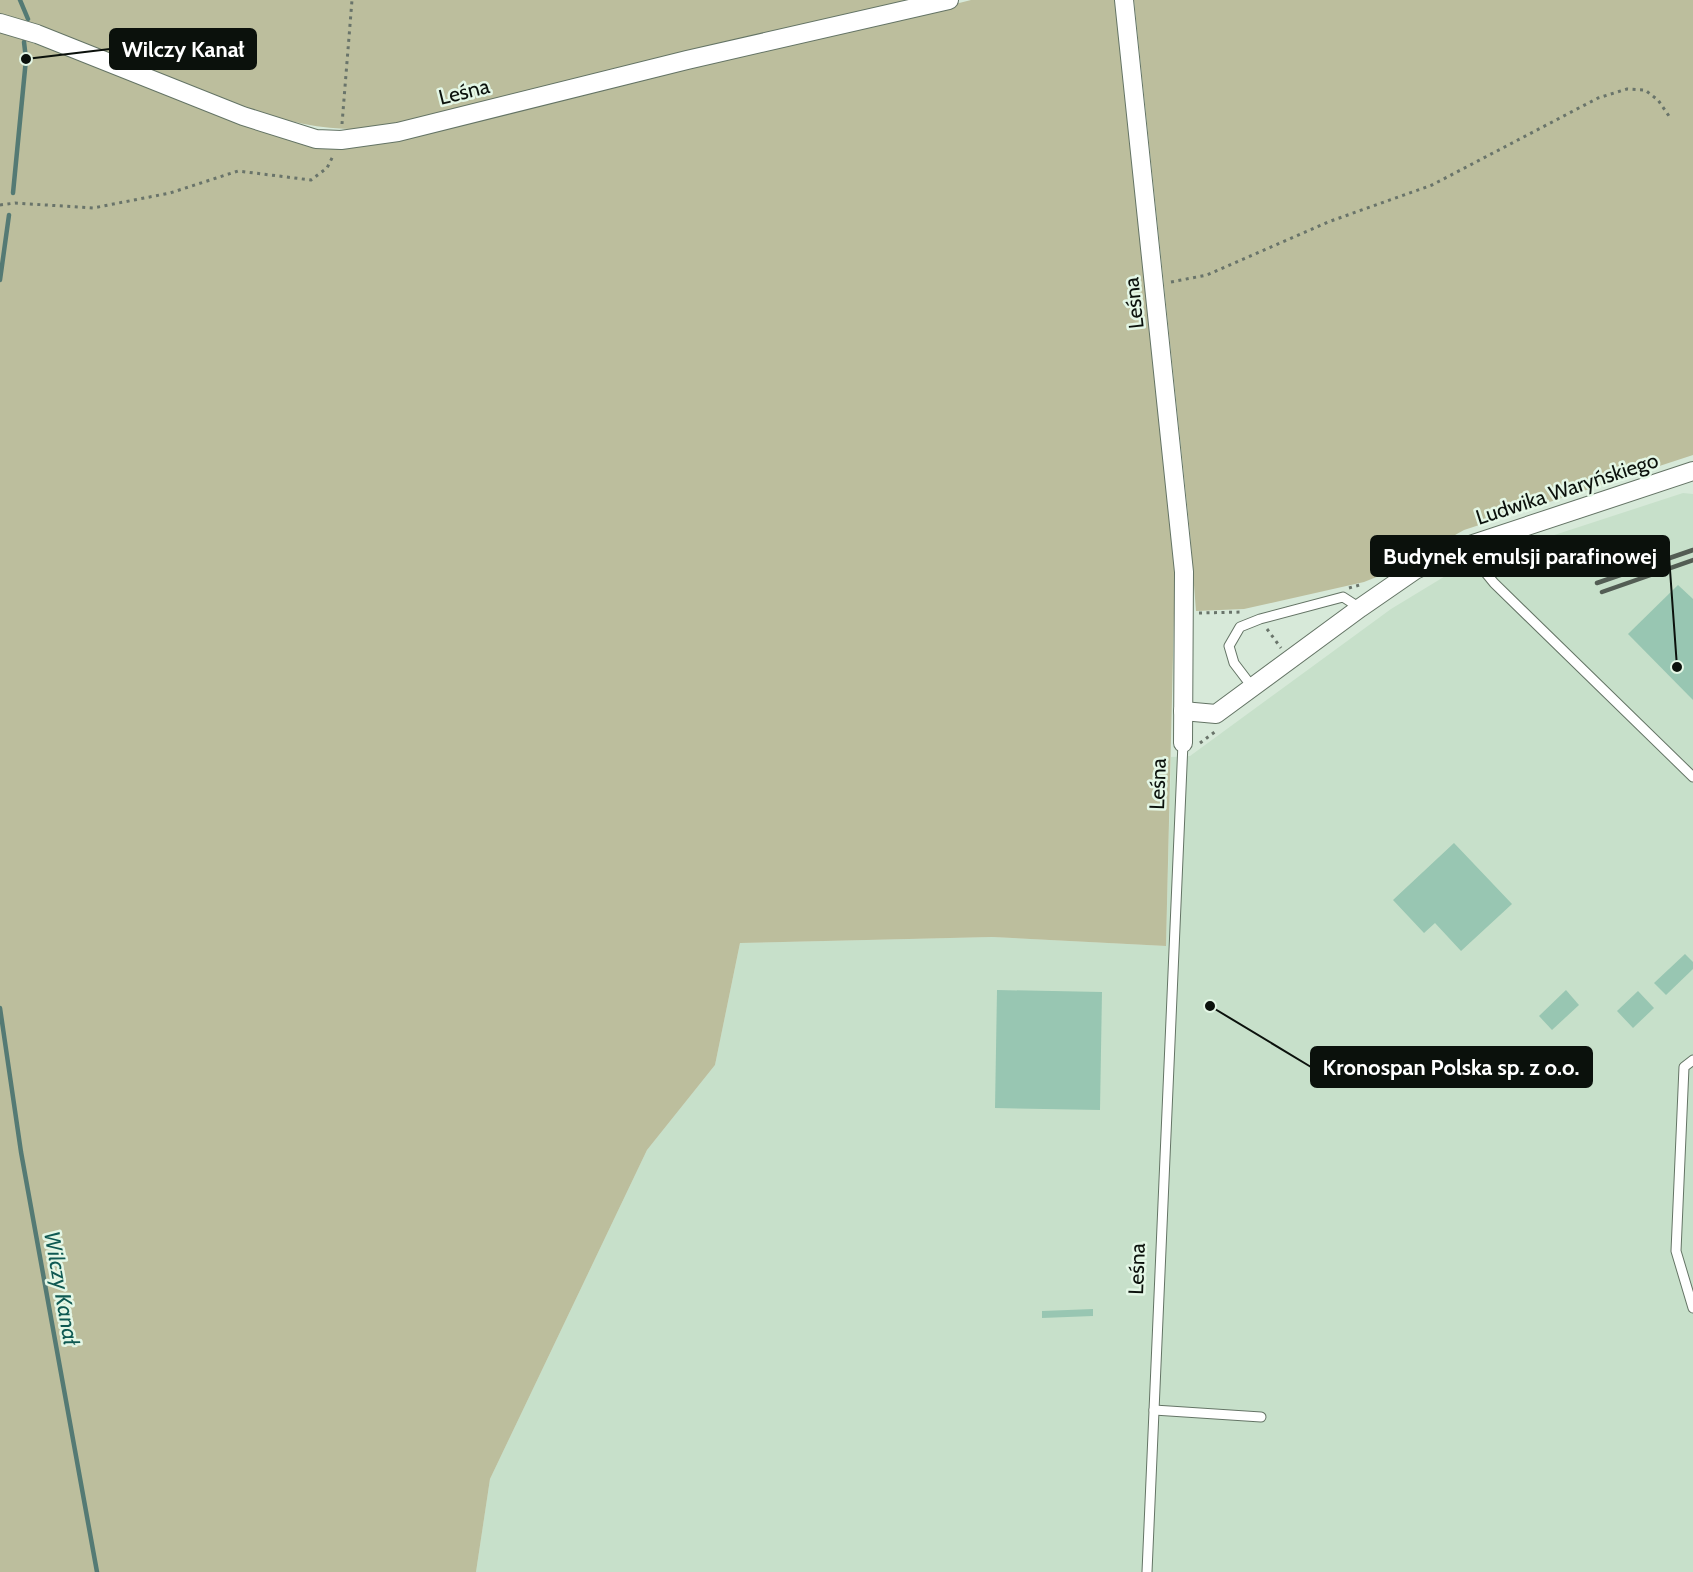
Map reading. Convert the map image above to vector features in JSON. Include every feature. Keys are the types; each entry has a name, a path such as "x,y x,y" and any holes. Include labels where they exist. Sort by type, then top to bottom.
{"street":[{"name":"Leśna","path":"0,23 36,34 275,127 316,139 341,140 398,132 687,60 949,0"},
{"name":"Leśna","path":"1124,0 1184,572 1183,743"},
{"name":"Ludwika Waryńskiego","path":"1183,711 1216,714 1415,570 1470,545 1693,471"}],"lane":[{"path":"1470,545 1481,567 1494,583 1693,777"},
{"path":"1253,688 1234,663 1229,646 1240,627 1260,619 1343,597 1360,608"},
{"name":"Leśna","path":"1147,1572 1183,743"},
{"path":"1693,1060 1684,1067 1676,1251 1693,1308"},
{"path":"1154,1410 1261,1417"}],"path":[{"path":"0,205 15,203 93,208 170,193 238,171 310,180 327,168 341,140 352,0"},
{"path":"1154,285 1207,275 1328,222 1432,185 1474,165 1569,111 1612,93 1645,90 1658,100 1669,116"},
{"path":"1260,619 1290,661"}],"shaded area":[{"path":"0,0 924,0 389,127 359,129 302,124 220,99 0,14"},
{"path":"971,0 1117,0 1175,572 1166,946 992,937 740,943 715,1065 647,1150 490,1479 476,1572 0,1572 0,32 73,57 259,130 328,146 861,28"},
{"path":"1134,0 1693,0 1693,455 1464,530 1389,572 1364,582 1244,609 1196,611 1190,533"},
{"path":"1683,493 1693,494 1693,1572 476,1572 490,1479 647,1150 715,1065 740,943 992,937 1166,946 1171,757 1190,756 1391,609 1447,575 1533,542"}],"building":[{"path":"1678,585 1693,599 1693,700 1628,634"},
{"path":"1454,843 1512,904 1461,951 1435,923 1424,933 1393,900"},
{"path":"1685,954 1693,962 1693,969 1666,995 1654,983"},
{"path":"997,990 1102,992 1100,1110 995,1108"},
{"path":"1566,990 1579,1005 1552,1030 1539,1016"},
{"path":"1638,991 1654,1008 1633,1028 1617,1011"},
{"path":"1093,1309 1093,1316 1042,1318 1042,1311"}],"waterway":[{"name":"Wilczy Kanał","path":"20,0 28,19"},
{"name":"Wilczy Kanał","path":"13,193 26,59 24,42"},
{"name":"Wilczy Kanał","path":"0,280 9,215"},
{"name":"Wilczy Kanał","path":"0,1008 21,1152 97,1572"}],"railway":[{"path":"1597,583 1693,550"},
{"path":"1602,592 1693,560"}],"place":[{"name":"Wilczy Kanał","path":"26,59"},
{"name":"Budynek emulsji parafinowej","path":"1677,667"},
{"name":"Kronospan Polska sp. z o.o.","path":"1210,1006"}]}
